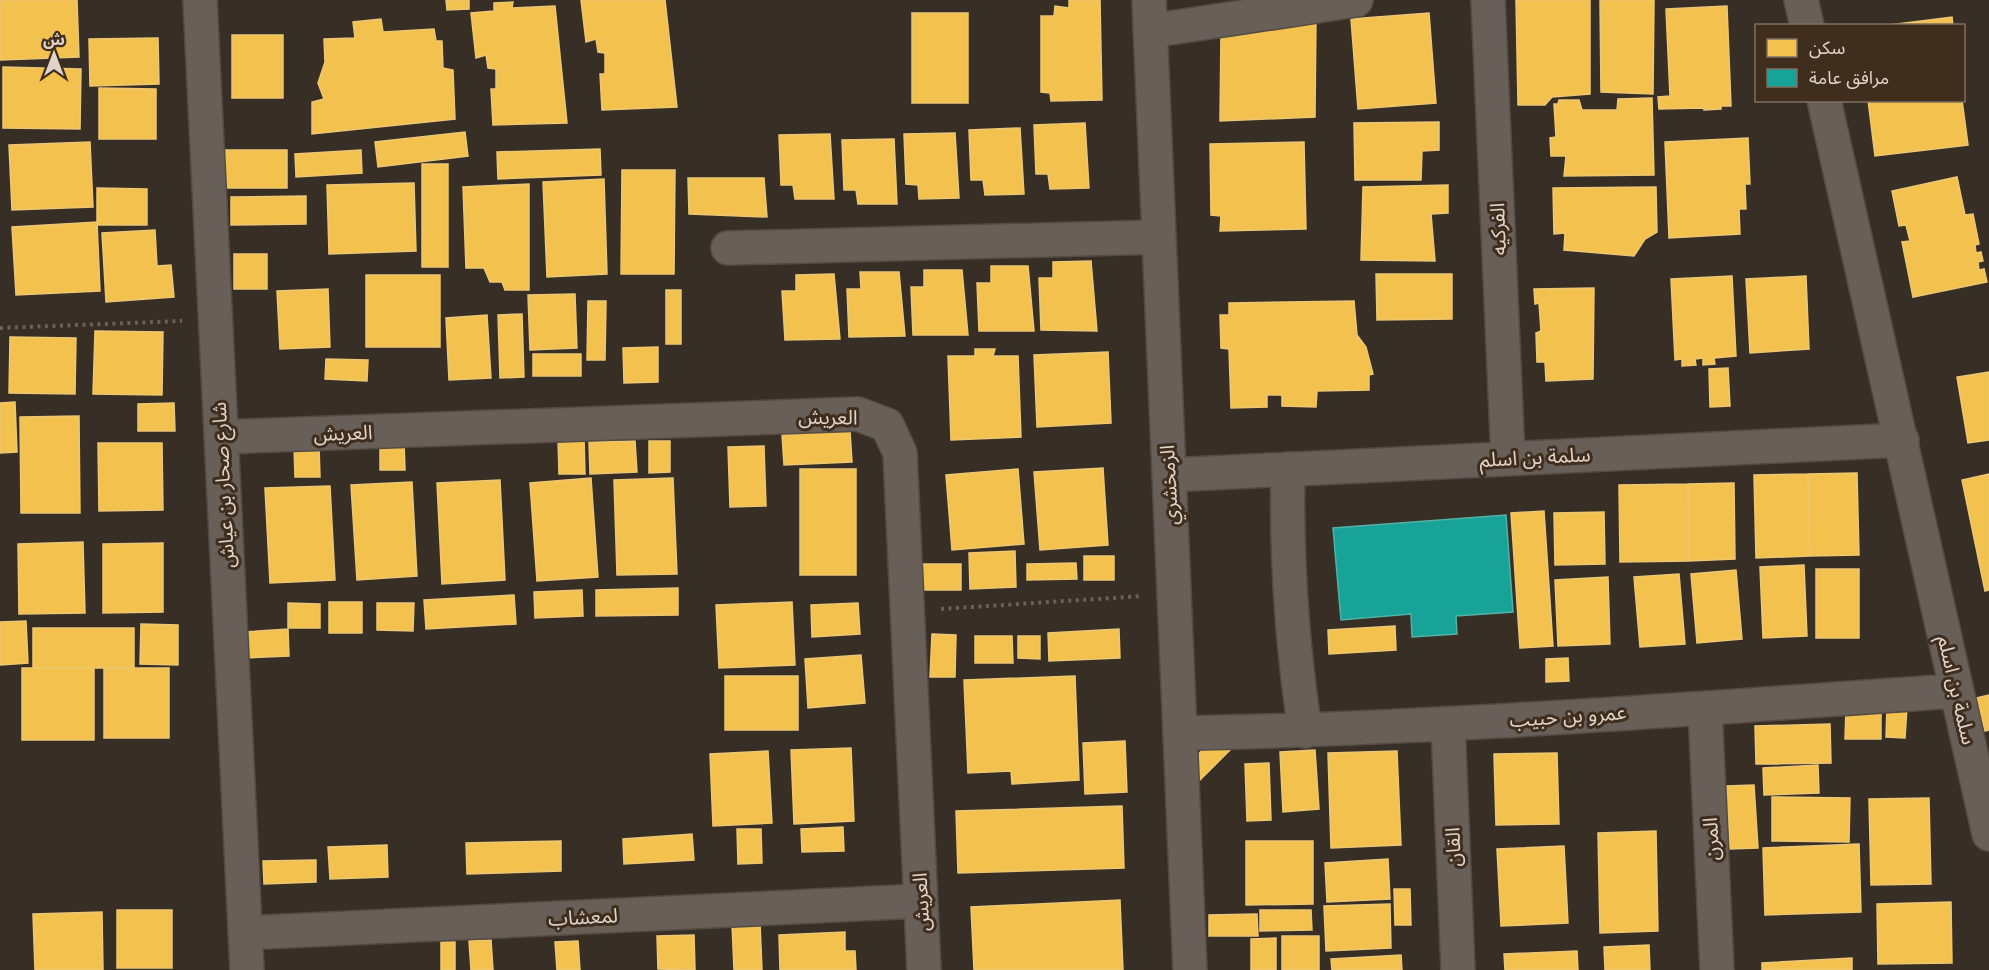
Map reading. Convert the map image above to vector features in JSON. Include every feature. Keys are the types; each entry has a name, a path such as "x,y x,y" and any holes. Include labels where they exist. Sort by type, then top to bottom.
{"street":[{"name":"شارع صحار بن عياش","path":"200,0 247,970"},
{"path":"1149,16 1356,0"},
{"name":"الفركيه","path":"1488,0 1508,458"},
{"path":"1801,0 1807,24"},
{"name":"الزمخشري","path":"1149,16 1190,970"},
{"name":"سلمة بن اسلم","path":"1824,102 1989,834"},
{"path":"728,248 1159,237"},
{"name":"العريش","path":"221,437 858,414 887,425 900,453 924,970"},
{"name":"سلمة بن اسلم","path":"1169,475 1902,440"},
{"path":"1288,469 1287,538 1295,667 1305,731"},
{"name":"عمرو بن حبيب","path":"1180,733 1305,731 1448,724 1956,691"},
{"name":"المرن","path":"1705,708 1718,970"},
{"name":"القان","path":"1448,724 1458,970"},
{"name":"لمعشاب","path":"245,933 920,901"}],"path":[{"path":"0,328 215,320"},
{"path":"907,611 1174,594"}],"building: سكن":[{"path":"0,0 77,0 79,57 0,60"},
{"path":"446,0 469,0 469,9 447,10"},
{"path":"581,0 665,0 677,107 602,110 600,74 605,74 605,53 598,52 596,39 586,42"},
{"path":"1069,0 1100,0 1102,100 1051,101 1050,93 1041,92 1041,16 1054,16 1055,6 1069,8"},
{"path":"1516,0 1590,0 1590,94 1552,97 1545,105 1518,105"},
{"path":"1600,0 1654,0 1653,94 1601,92"},
{"path":"513,2 512,8 555,6 567,123 493,125 491,89 496,89 496,69 488,68 486,55 476,58 471,13 494,11 494,3"},
{"path":"1727,6 1731,106 1704,110 1704,108 1659,109 1658,97 1670,96 1666,9"},
{"path":"912,13 968,13 968,103 912,103"},
{"path":"1429,13 1436,103 1358,109 1351,19"},
{"path":"1316,16 1315,117 1220,121 1221,32"},
{"path":"1952,17 1953,24 1897,24"},
{"path":"381,19 383,32 434,29 436,41 442,41 443,68 453,70 455,119 312,134 312,102 324,99 318,83 325,62 324,39 355,38 353,22"},
{"path":"232,35 283,35 283,98 232,98"},
{"path":"158,38 159,84 90,86 89,39"},
{"path":"3,67 81,69 80,129 3,128"},
{"path":"99,88 156,89 156,139 99,139"},
{"path":"1652,98 1654,175 1564,176 1566,156 1551,156 1550,138 1556,137 1554,104 1558,104 1559,100 1579,100 1582,110 1617,110 1618,99"},
{"path":"1868,102 1962,102 1968,145 1875,156"},
{"path":"1439,122 1439,150 1422,151 1421,180 1355,180 1354,123"},
{"path":"1085,123 1089,188 1050,189 1048,174 1036,174 1034,125"},
{"path":"1020,128 1024,194 985,195 983,180 971,180 969,130"},
{"path":"465,132 468,156 378,167 375,142"},
{"path":"955,133 959,198 919,199 918,185 906,184 904,134"},
{"path":"830,134 834,199 795,199 793,185 781,185 779,135"},
{"path":"1748,138 1750,184 1745,184 1746,209 1739,209 1740,234 1669,238 1665,142"},
{"path":"894,139 897,204 858,204 856,190 844,190 842,140"},
{"path":"90,142 93,207 12,210 9,145"},
{"path":"1304,142 1306,229 1220,231 1221,216 1211,215 1210,144"},
{"path":"600,149 601,175 498,179 497,152"},
{"path":"225,150 287,150 287,188 225,188"},
{"path":"361,150 362,173 296,177 295,154"},
{"path":"422,164 448,164 448,267 422,267"},
{"path":"622,170 675,170 674,274 621,274"},
{"path":"1957,177 1965,215 1973,214 1979,244 1975,245 1976,253 1981,252 1983,261 1978,262 1979,270 1984,269 1987,282 1913,297 1902,242 1910,241 1906,225 1899,226 1892,191"},
{"path":"688,178 764,178 767,217 689,214"},
{"path":"604,179 607,274 547,277 543,182"},
{"path":"414,183 416,251 329,254 327,185"},
{"path":"529,184 529,290 505,290 502,282 490,282 484,268 466,268 463,187"},
{"path":"1448,185 1448,213 1431,214 1435,261 1361,260 1363,187"},
{"path":"1656,187 1657,232 1645,239 1634,256 1564,250 1565,233 1554,234 1553,188"},
{"path":"97,188 147,189 147,225 97,225"},
{"path":"306,196 306,224 231,225 231,197"},
{"path":"97,222 100,291 16,295 12,227"},
{"path":"155,230 157,266 171,265 174,297 106,302 102,233"},
{"path":"234,254 267,254 267,289 234,289"},
{"path":"1091,261 1097,331 1041,330 1039,278 1053,278 1053,262"},
{"path":"991,266 1028,266 1034,331 979,331 977,283 991,283"},
{"path":"924,270 962,270 968,335 913,335 911,287 924,287"},
{"path":"860,272 899,272 905,336 849,337 847,289 861,289"},
{"path":"834,274 840,339 785,340 782,291 796,291 796,275"},
{"path":"1376,274 1452,274 1452,319 1377,320"},
{"path":"366,275 440,275 440,347 366,347"},
{"path":"1732,276 1736,356 1714,358 1715,364 1703,365 1703,358 1695,359 1696,365 1682,366 1682,359 1675,360 1671,279"},
{"path":"1806,276 1809,349 1750,353 1746,279"},
{"path":"1594,288 1593,379 1546,381 1545,362 1537,362 1536,333 1541,331 1539,303 1535,304 1534,289"},
{"path":"328,289 330,347 280,349 277,291"},
{"path":"666,290 681,290 681,344 666,344"},
{"path":"575,294 577,348 530,350 528,295"},
{"path":"588,301 606,301 605,360 587,360"},
{"path":"1354,301 1357,335 1366,347 1373,374 1369,375 1369,390 1317,391 1316,407 1282,406 1282,395 1267,395 1267,407 1231,408 1229,349 1221,348 1220,315 1229,315 1229,303"},
{"path":"522,314 524,377 500,378 498,315"},
{"path":"487,315 491,378 449,380 446,318"},
{"path":"95,331 163,332 162,395 93,394"},
{"path":"10,337 76,338 75,394 9,393"},
{"path":"658,347 658,382 624,383 623,348"},
{"path":"975,349 995,349 993,356 1018,356 1021,437 951,440 948,356 975,356"},
{"path":"1108,352 1111,423 1037,427 1034,355"},
{"path":"533,354 581,354 581,376 533,376"},
{"path":"326,359 368,360 367,381 325,379"},
{"path":"1728,368 1730,406 1710,407 1709,369"},
{"path":"1989,372 1989,440 1968,443 1957,377"},
{"path":"15,402 17,452 0,453 0,403"},
{"path":"174,403 175,431 138,431 138,404"},
{"path":"79,416 80,513 21,513 20,417"},
{"path":"850,431 852,462 784,465 782,434"},
{"path":"584,438 585,474 559,474 558,439"},
{"path":"635,441 637,472 590,474 589,442"},
{"path":"649,441 670,441 670,472 649,473"},
{"path":"380,442 404,442 405,470 380,470"},
{"path":"98,443 162,443 163,510 99,511"},
{"path":"764,446 766,506 730,507 728,447"},
{"path":"294,447 319,447 320,477 295,477"},
{"path":"1103,468 1108,545 1040,550 1034,472"},
{"path":"800,469 856,469 856,575 800,575"},
{"path":"1018,469 1024,544 952,550 946,475"},
{"path":"1857,473 1859,555 1810,556 1808,474"},
{"path":"1808,474 1810,556 1756,558 1754,475"},
{"path":"1989,474 1989,590 1985,591 1962,480"},
{"path":"591,478 598,577 537,581 530,483"},
{"path":"673,478 677,574 617,575 614,480"},
{"path":"500,480 505,580 442,584 437,483"},
{"path":"412,482 417,576 357,580 351,485"},
{"path":"1734,483 1735,559 1689,561 1688,484"},
{"path":"1688,484 1689,561 1620,562 1619,485"},
{"path":"330,486 335,580 270,583 265,488"},
{"path":"1544,511 1553,646 1520,648 1511,513"},
{"path":"1604,512 1605,564 1555,565 1554,513"},
{"path":"83,542 85,613 19,614 18,544"},
{"path":"163,543 163,612 103,613 103,544"},
{"path":"1015,551 1016,587 970,589 969,553"},
{"path":"1084,556 1114,556 1114,580 1084,580"},
{"path":"1076,563 1077,579 1027,580 1027,564"},
{"path":"919,564 961,564 961,590 919,590"},
{"path":"1804,565 1807,636 1763,638 1760,567"},
{"path":"1816,569 1859,569 1859,638 1816,638"},
{"path":"1736,570 1742,639 1697,643 1691,574"},
{"path":"1679,574 1685,644 1640,647 1634,577"},
{"path":"1608,577 1610,644 1558,646 1555,580"},
{"path":"678,588 678,615 596,616 596,590"},
{"path":"582,590 583,616 535,618 534,592"},
{"path":"514,595 516,624 426,629 424,600"},
{"path":"329,602 362,602 362,633 329,633"},
{"path":"792,602 795,665 719,668 716,605"},
{"path":"288,603 320,604 320,628 288,628"},
{"path":"377,603 414,603 413,631 377,630"},
{"path":"858,603 860,634 812,637 811,605"},
{"path":"26,621 28,663 0,665 0,622"},
{"path":"141,624 178,625 178,665 140,664"},
{"path":"1395,626 1396,650 1329,654 1328,630"},
{"path":"33,628 134,628 134,668 33,668"},
{"path":"288,629 289,656 245,658 244,632"},
{"path":"1119,629 1120,658 1049,661 1048,633"},
{"path":"932,634 956,635 955,677 930,677"},
{"path":"975,636 1012,636 1013,663 975,663"},
{"path":"1018,636 1040,636 1040,659 1018,658"},
{"path":"861,655 865,703 808,708 805,659"},
{"path":"1568,658 1569,681 1546,682 1546,659"},
{"path":"22,668 94,668 94,740 22,740"},
{"path":"104,668 169,668 169,738 104,738"},
{"path":"725,676 798,676 798,730 725,730"},
{"path":"1075,676 1079,780 1012,784 1011,771 968,773 964,680"},
{"path":"1989,695 1989,730 1985,731 1976,698"},
{"path":"1887,706 1907,707 1905,738 1886,737"},
{"path":"1846,709 1881,710 1881,739 1845,739"},
{"path":"1830,724 1831,763 1756,764 1755,726"},
{"path":"1218,734 1232,748 1197,783 1184,769"},
{"path":"1125,741 1127,792 1085,794 1083,743"},
{"path":"851,748 854,821 794,824 791,750"},
{"path":"1315,750 1319,809 1283,812 1280,752"},
{"path":"768,751 772,823 713,826 710,754"},
{"path":"1397,751 1401,845 1331,848 1328,753"},
{"path":"1557,753 1559,824 1496,825 1494,754"},
{"path":"1269,763 1271,820 1247,821 1245,764"},
{"path":"1818,765 1819,793 1764,795 1763,768"},
{"path":"1754,785 1758,848 1730,849 1726,786"},
{"path":"1772,797 1850,798 1849,842 1772,841"},
{"path":"1929,798 1931,884 1871,885 1869,799"},
{"path":"1122,806 1124,868 958,873 956,811"},
{"path":"843,827 844,851 802,852 801,829"},
{"path":"737,829 761,829 762,863 738,864"},
{"path":"1656,831 1658,931 1600,933 1598,833"},
{"path":"692,834 694,860 624,864 623,839"},
{"path":"561,841 561,871 467,874 466,843"},
{"path":"1246,841 1313,841 1313,904 1246,905"},
{"path":"1859,844 1861,912 1765,915 1763,848"},
{"path":"387,845 388,877 330,879 328,847"},
{"path":"1564,846 1568,923 1501,926 1497,849"},
{"path":"1388,859 1390,899 1327,902 1325,863"},
{"path":"316,860 316,882 264,884 263,861"},
{"path":"1394,889 1410,889 1411,925 1395,925"},
{"path":"1120,900 1123,970 974,970 971,907"},
{"path":"1951,902 1952,963 1878,964 1877,904"},
{"path":"1390,904 1391,948 1326,951 1324,906"},
{"path":"117,910 172,910 172,968 117,968"},
{"path":"1260,910 1311,910 1312,930 1260,931"},
{"path":"102,912 103,970 35,970 33,914"},
{"path":"1257,914 1258,936 1209,936 1209,915"},
{"path":"760,923 762,970 734,970 732,924"},
{"path":"845,932 845,951 855,951 856,970 780,970 779,935"},
{"path":"694,935 695,970 658,969 657,936"},
{"path":"1282,936 1319,936 1319,970 1282,970"},
{"path":"1276,938 1276,970 1251,970 1251,939"},
{"path":"491,940 493,970 471,970 469,941"},
{"path":"578,941 580,970 557,970 555,942"},
{"path":"441,942 455,942 455,970 441,970"},
{"path":"1649,945 1650,970 1605,970 1604,947"},
{"path":"1577,951 1578,970 1505,970 1504,954"},
{"path":"1401,955 1402,970 1332,970 1331,959"},
{"path":"1852,958 1852,970 1762,970 1762,963"}],"building: مرافق عامة":[{"path":"1506,515 1513,612 1456,616 1457,634 1412,637 1411,614 1341,620 1333,528"}]}
